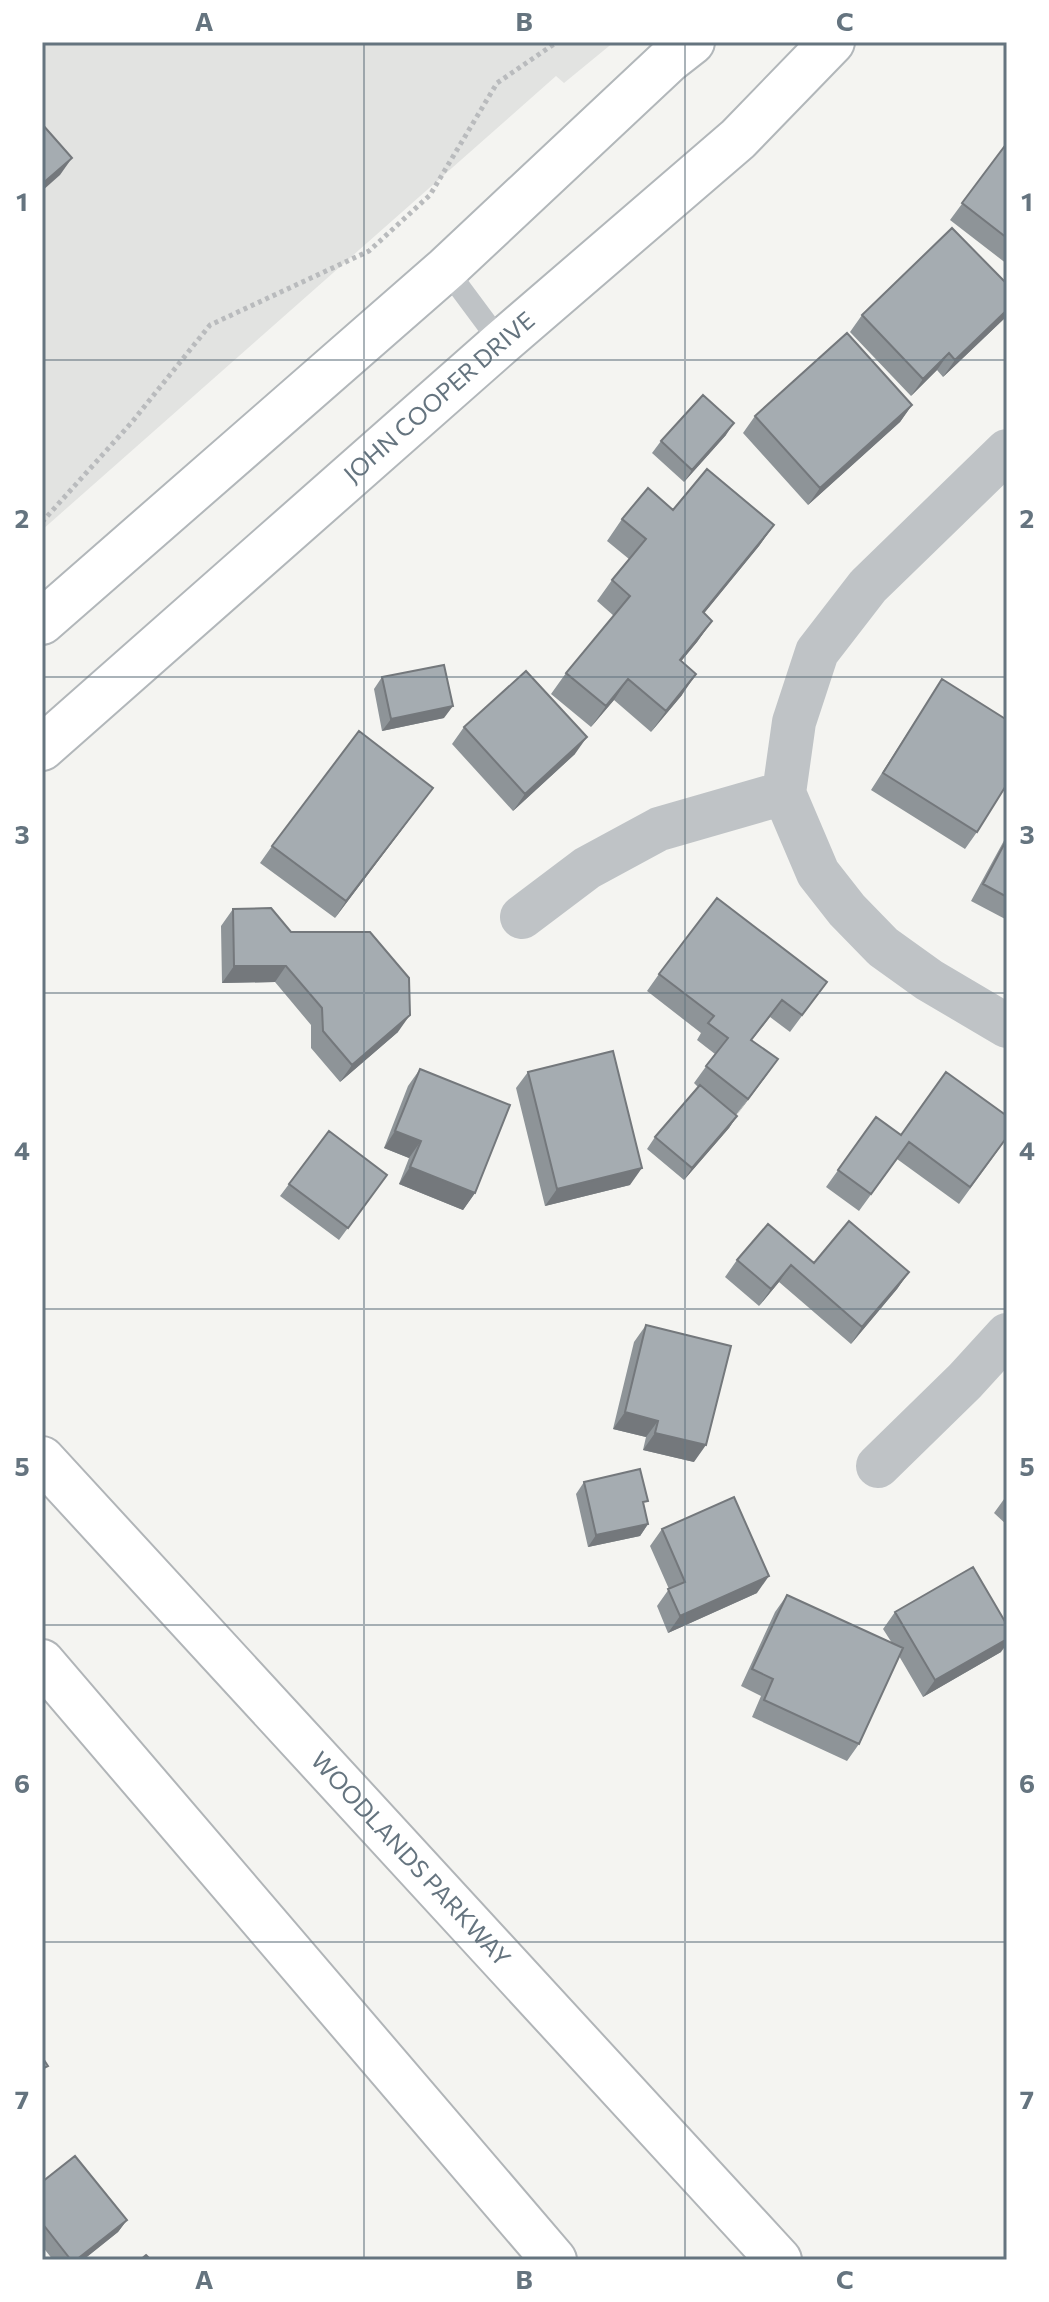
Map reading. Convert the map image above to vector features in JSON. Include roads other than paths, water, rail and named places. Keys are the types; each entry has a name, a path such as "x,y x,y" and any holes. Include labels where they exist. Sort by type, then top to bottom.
{"street":[{"path":"42,622 446,269 692,42"},
{"name":"JOHN COOPER DRIVE","path":"42,748 501,343 738,139 832,42"},
{"path":"1007,451 868,586 817,652 794,722 784,793 818,873 847,910 883,947 929,980 1007,1026"},
{"path":"522,917 587,868 659,829 784,793"},
{"path":"878,1466 1007,1335"},
{"name":"WOODLANDS PARKWAY","path":"42,1459 779,2260"},
{"path":"42,1662 554,2260"}],"lane":[{"path":"446,269 501,343"}]}
